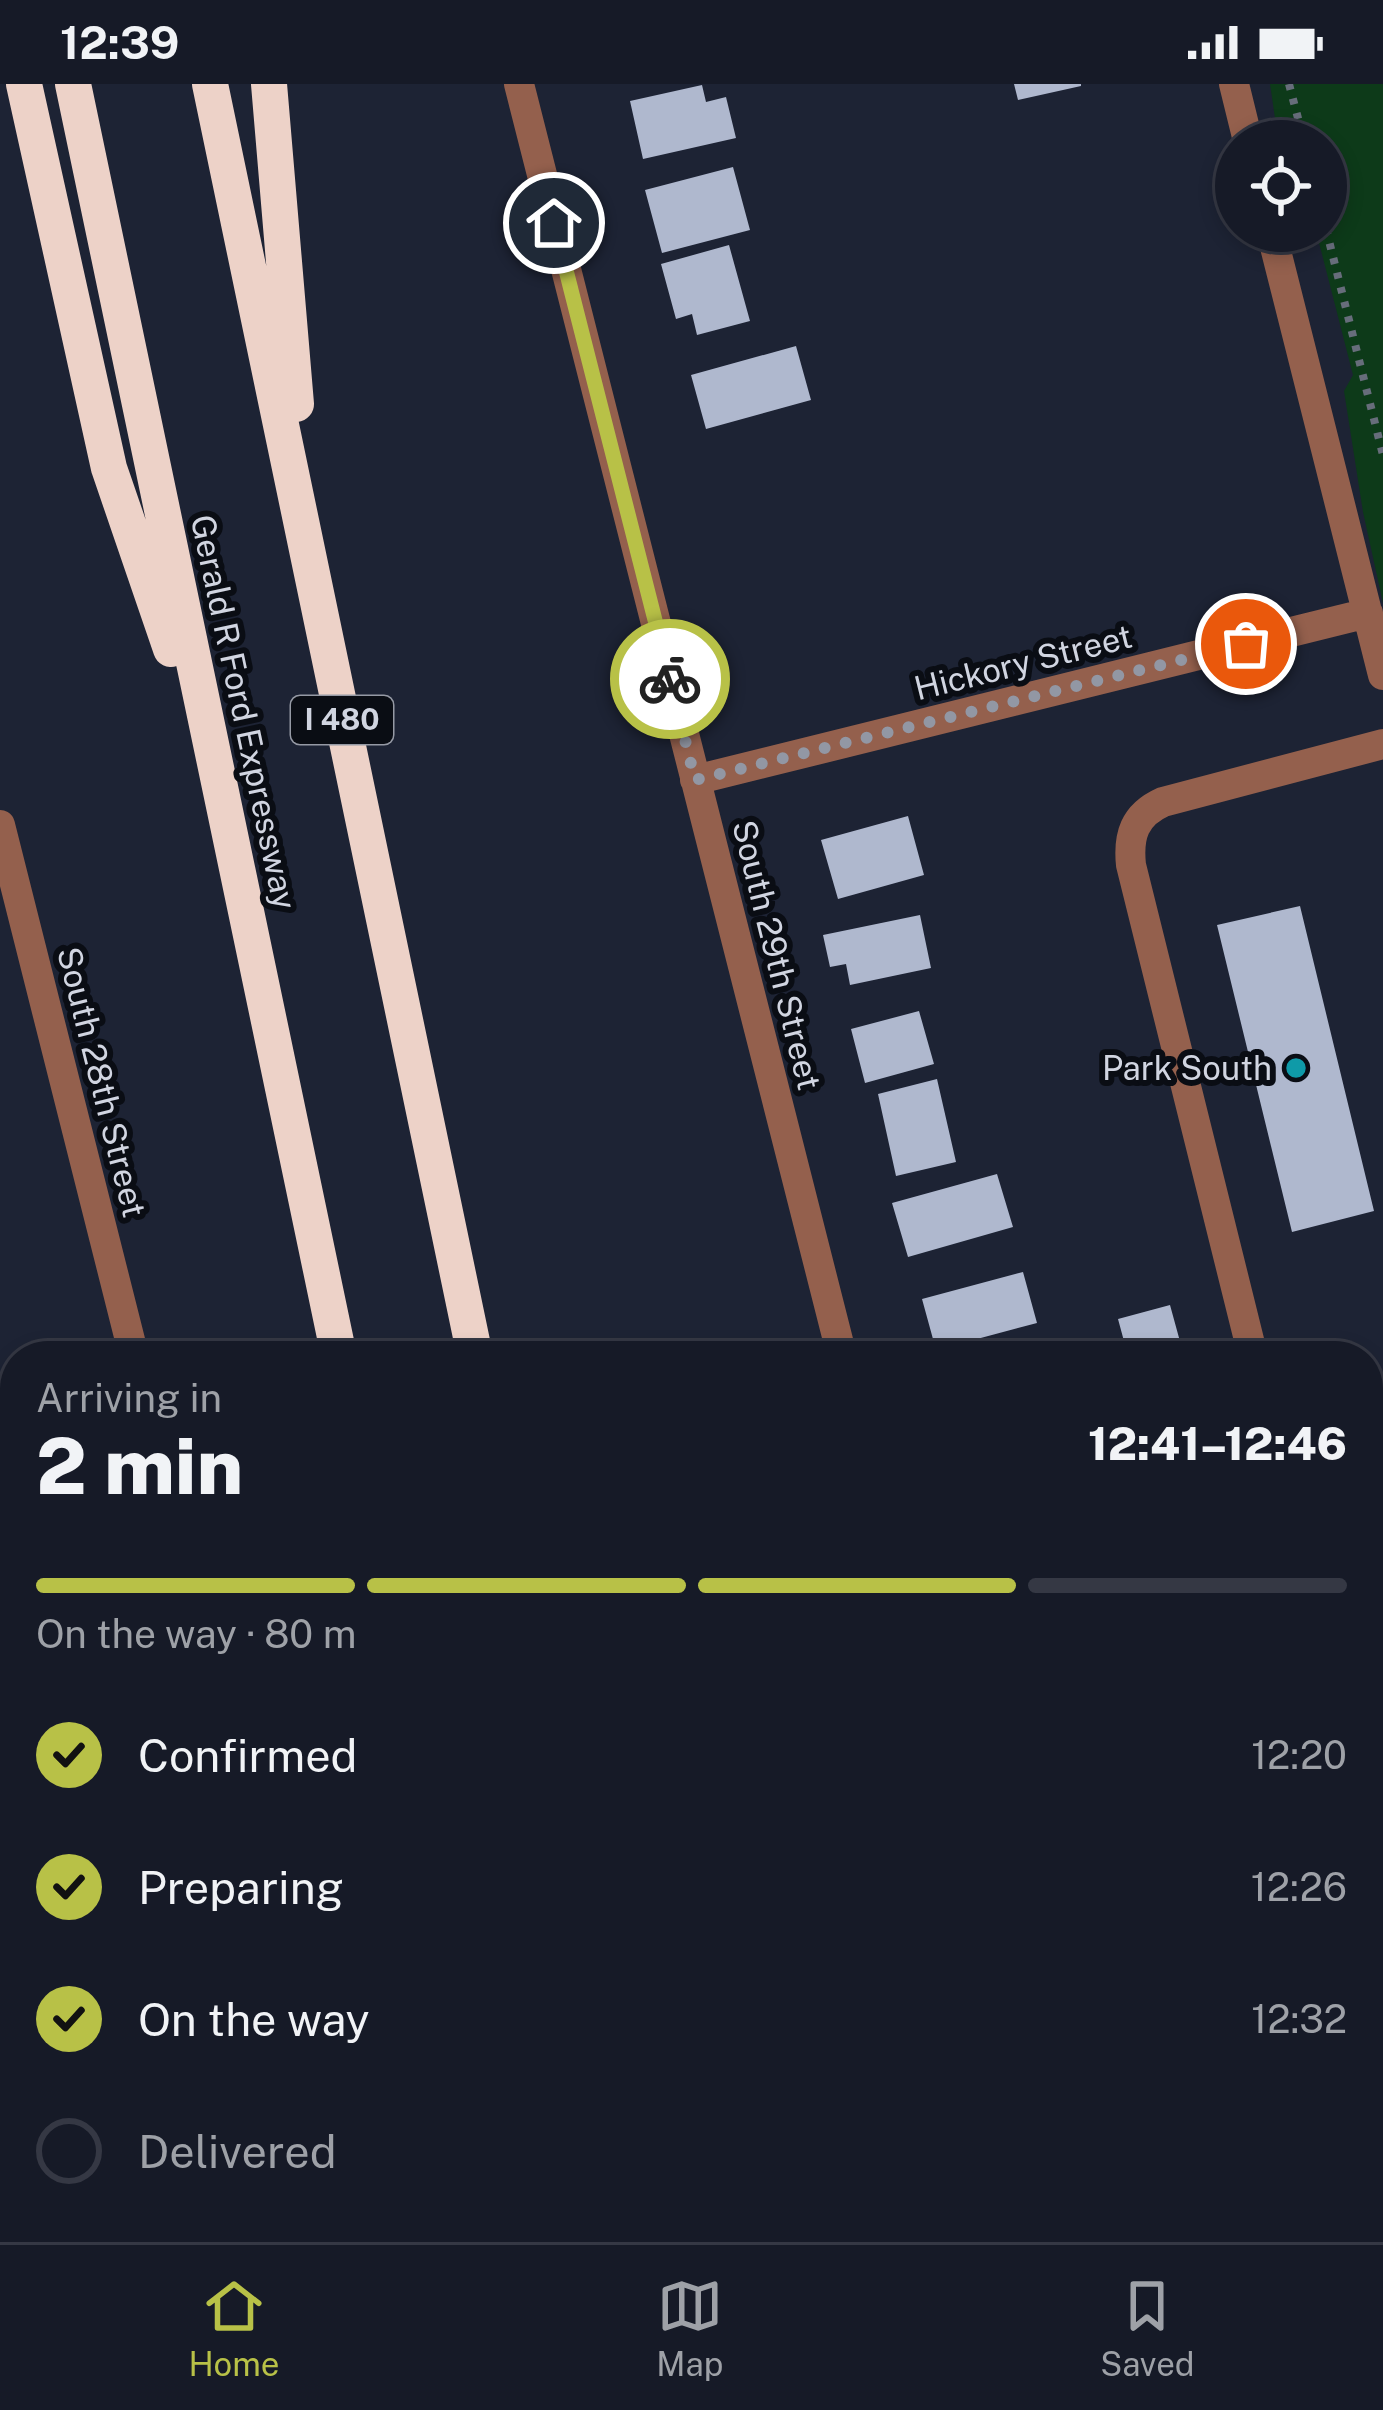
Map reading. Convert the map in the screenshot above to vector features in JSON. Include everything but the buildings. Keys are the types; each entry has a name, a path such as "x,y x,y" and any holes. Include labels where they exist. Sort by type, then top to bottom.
{"highway":[{"path":"25,84 109,468 220,790"},
{"name":"Gerald R Ford Expressway","path":"73,84 336,1341"},
{"name":"I 480","path":"210,84 472,1341"},
{"path":"269,84 309,563"}],"street":[{"name":"South 29th Street","path":"519,84 838,1341"},
{"path":"1234,84 1243,120"},
{"path":"1276,252 1383,675"},
{"name":"Hickory Street","path":"695,780 1368,613"},
{"path":"1249,1341 1131,865 1131,832 1138,820 1163,802 1383,744"},
{"name":"South 28th Street","path":"0,825 130,1341"},
{"path":"0,957 32,949"}],"path":[{"path":"1289,84 1298,120"},
{"path":"1332,252 1383,455"}],"green space":[{"path":"1270,84 1383,84 1383,603 1344,391 1353,375 1321,252 1347,252 1347,120 1275,120"}],"way so far":[{"path":"670,679 695,780 1246,644"}],"place":[{"name":"Park South","path":"1296,1068"}],"route":[{"path":"554,223 670,679"}]}
